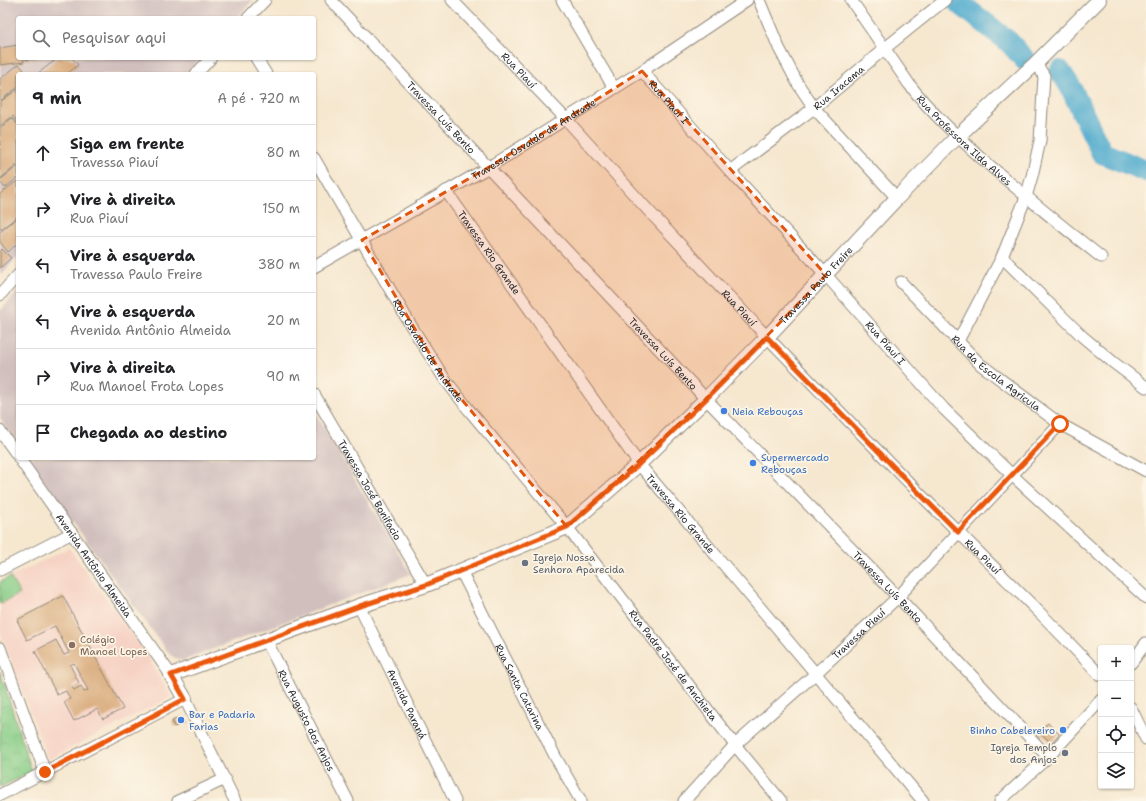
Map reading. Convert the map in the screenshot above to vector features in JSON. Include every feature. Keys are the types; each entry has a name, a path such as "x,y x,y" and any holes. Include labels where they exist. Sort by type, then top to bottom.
{"street":[{"path":"250,16 265,0"},
{"name":"Travessa Luís Bento","path":"330,0 706,399 898,597 1048,757"},
{"name":"Rua Piauí","path":"452,0 565,118 646,208 767,337 914,489 1046,619 1098,673"},
{"path":"562,0 614,88"},
{"name":"Travessa Osvaldo de Andrade","path":"316,266 489,167 642,71 747,0"},
{"path":"759,0 779,48 798,84 814,108 897,198"},
{"name":"Rua Professora Ilda Alves","path":"851,0 884,49 920,97 957,137 1026,198 1101,257"},
{"name":"Rua Iracema","path":"730,171 814,108 945,0"},
{"name":"Travessa Paulo Freire","path":"171,675 360,606 426,585 567,527 639,464 706,399 957,137 1036,63 1099,0"},
{"path":"198,72 209,60"},
{"path":"257,60 265,72"},
{"path":"958,341 1002,257 1026,198 1040,141 1043,112 1044,76 1036,63"},
{"name":"Rua Piauí I","path":"642,71 730,171 826,275 944,409 1012,475 1145,593"},
{"name":"Rua Osvaldo de Andrade","path":"316,161 410,324 444,378 567,527"},
{"name":"Travessa Rio Grande","path":"446,191 639,464 923,801"},
{"path":"1002,257 1083,337 1146,387"},
{"path":"0,295 16,276"},
{"name":"Rua da Escola Agricula","path":"901,282 980,364 1060,424 1146,471"},
{"name":"Travessa José Bonifacio","path":"316,397 426,585"},
{"name":"Travessa Piauí","path":"684,801 735,745 815,674 898,597 1060,424"},
{"name":"Avenida Antônio Almeida","path":"0,431 16,453"},
{"name":"Avenida Antônio Almeida","path":"21,460 171,675 185,699 235,801"},
{"name":"Rua Padre José de Anchieta","path":"567,527 735,745 781,801"},
{"path":"0,570 72,532"},
{"name":"Rua Santa Catarina","path":"461,571 556,758 581,801"},
{"name":"Avenida Paraná","path":"360,606 455,801"},
{"name":"Rua Augusto dos Anjos","path":"266,640 348,801"},
{"path":"1134,659 1146,643"},
{"path":"0,648 45,772"},
{"path":"0,795 185,699"},
{"path":"1000,801 1048,757 1098,703"},
{"path":"1134,714 1146,739"},
{"path":"178,801 225,779"}],"highlighted area":[{"path":"642,71 826,275 706,399 567,527 444,378 362,240 489,167"}],"shaded area":[{"path":"0,0 253,0 239,16 16,16 16,60 198,60 188,72 16,72 16,258 0,276"},
{"path":"16,293 16,443 0,418 0,311"},
{"path":"316,414 411,574 182,661 170,655 27,460 316,460"},
{"name":"Colégio Manoel Lopes","path":"69,548 149,658 171,697 48,760 0,631 0,582"}],"green space":[{"path":"10,577 20,594 0,604 0,582"},
{"path":"0,671 32,772 0,787"}],"building":[{"path":"16,45 16,60 24,60 24,62 0,65 0,48"},
{"path":"55,60 74,60 78,65 69,72 40,72"},
{"path":"19,64 25,72 16,72 16,89 0,101 0,79"},
{"path":"16,90 16,120 13,116 0,126 0,102"},
{"path":"12,118 16,123 16,166 0,179 0,128"},
{"path":"16,168 16,179 5,188 0,180"},
{"path":"16,182 16,218 0,230 0,194"},
{"path":"16,219 16,245 8,252 0,242 0,232"},
{"path":"2,249 11,258 0,268 0,252"},
{"path":"63,596 123,709 103,719 97,709 74,721 64,702 70,699 66,691 57,695 35,651 56,640 64,655 69,653 55,626 27,640 17,620","holes":["74,663 88,690 84,692 81,686 74,690 72,687 79,683 70,665"]},
{"path":"181,717 184,723 174,727 172,721"},
{"path":"1048,723 1059,734 1051,743 1039,731"}],"waterway":[{"path":"958,2 1009,42 1025,60"},
{"path":"1060,71 1070,86 1102,153 1146,171"}],"place":[{"name":"Neia Rebouças","path":"724,411"},
{"name":"Supermercado Rebouças","path":"753,463"},
{"name":"Igreja Nossa Senhora Aparecida","path":"525,563"},
{"name":"Colégio Manoel Lopes","path":"72,645"},
{"name":"Bar e Padaria Farias","path":"181,720"},
{"name":"Binho Cabelereiro","path":"1063,730"},
{"name":"Igreja Templo dos Anjos","path":"1065,753"}],"route":[{"path":"45,772 185,699 171,675 360,606 426,585 567,527 639,464 767,337 958,532 1060,424"}]}
